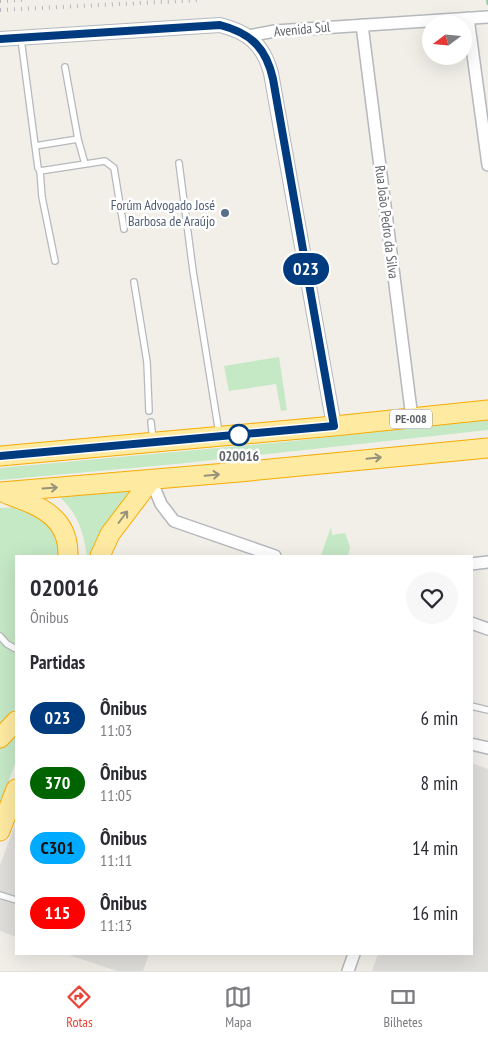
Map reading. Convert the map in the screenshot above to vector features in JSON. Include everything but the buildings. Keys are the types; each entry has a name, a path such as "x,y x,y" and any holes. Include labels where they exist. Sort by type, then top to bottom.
{"highway":[{"name":"PE-008","path":"0,456 220,437 488,410"},
{"path":"1,491 151,480 488,448"},
{"path":"100,555 110,534 151,480"},
{"path":"1,491 43,507 58,521 69,544 68,555"},
{"path":"0,738 15,722"},
{"path":"0,831 15,791"}],"street":[{"name":"Avenida Sul","path":"472,18 488,17"},
{"name":"Avenida Sul","path":"248,36 275,31 422,21"},
{"path":"0,39 220,25 239,30 248,36 262,51 271,73 334,426"},
{"name":"Rua João Pedro da Silva","path":"362,25 412,418"},
{"path":"472,47 488,165"},
{"path":"151,480 161,504 174,521 272,555"},
{"path":"473,564 488,562"},
{"path":"473,624 488,629"},
{"path":"473,744 488,748"},
{"path":"348,971 354,955"}],"lane":[{"path":"21,39 42,197 55,261"},
{"path":"65,67 78,139 85,164"},
{"path":"35,146 78,139"},
{"path":"40,171 105,161 114,168 124,229"},
{"path":"179,163 193,271 220,437"},
{"path":"134,282 147,362 149,410"},
{"path":"151,422 154,442"},
{"path":"0,636 7,644 15,648"},
{"path":"473,706 488,710"},
{"path":"0,895 15,900"}],"path":[{"path":"486,0 488,7"}],"shaded area":[{"path":"473,764 488,769 488,971 372,971 378,955 473,955"},
{"path":"15,825 15,937 0,931 0,865"},
{"path":"69,955 149,955 143,971 117,971"}],"green space":[{"path":"279,357 287,410 281,411 276,384 229,391 224,366"},
{"path":"488,419 488,430 176,464 0,480 0,468 294,441"},
{"path":"143,484 94,553 89,555 87,555 78,521 69,507 55,492"},
{"path":"18,507 42,518 53,531 60,555 15,555 15,708 12,717 0,726 0,508"},
{"path":"331,527 332,535 345,533 350,547 348,555 321,555"},
{"path":"15,735 15,764 0,805 0,746"}],"railway":[{"path":"0,1 23,0"},
{"path":"0,10 202,0"}],"bus line":[{"name":"023","path":"0,39 220,25 239,30 257,45 269,65 273,79 334,426 0,456"}],"place":[{"name":"Forúm Advogado José Barbosa de Araújo","path":"225,213"},
{"name":"020016","path":"239,435"}]}
